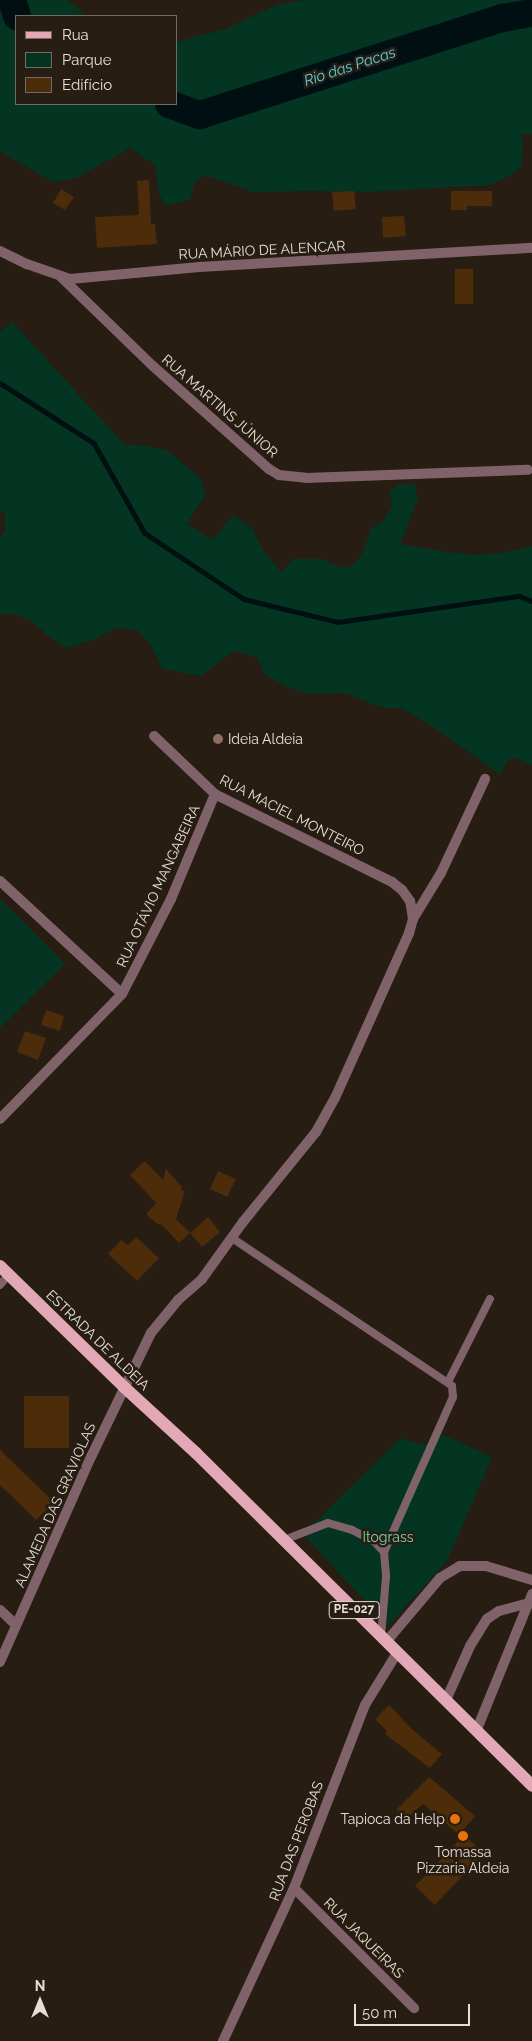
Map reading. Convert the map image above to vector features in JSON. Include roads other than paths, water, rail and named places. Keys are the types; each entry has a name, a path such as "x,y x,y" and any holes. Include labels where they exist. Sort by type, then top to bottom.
{"main road":[{"name":"ESTRADA DE ALDEIA","path":"4,1270 284,1540"},
{"name":"PE-027","path":"284,1540 397,1653 477,1729 532,1786"}],"street":[{"name":"RUA MÁRIO DE ALENCAR","path":"0,251 61,277 77,279 200,266 532,248"},
{"name":"RUA MARTINS JÚNIOR","path":"61,277 154,367 279,475 306,478 528,470"},
{"name":"RUA MACIEL MONTEIRO","path":"154,736 215,794 379,874 402,890 413,909 413,919"},
{"name":"ALAMEDA DAS GRAVIOLAS","path":"0,1662 124,1387 151,1333 178,1300 202,1279 316,1132 326,1115 413,919 441,873 486,779"},
{"name":"RUA OTÁVIO MANGABEIRA","path":"0,1119 122,994 171,898 215,794"},
{"path":"0,881 122,994"},
{"path":"383,1639 440,1578 460,1566 486,1566 532,1580"},
{"path":"446,1700 470,1646 486,1619 499,1611 530,1599"},
{"path":"477,1729 530,1599"},
{"path":"0,1610 16,1626"},
{"name":"RUA DAS PEROBAS","path":"223,2041 294,1888 365,1705 397,1653"},
{"name":"RUA JAQUEIRAS","path":"294,1888 414,2008"}],"lane":[{"path":"232,1238 452,1386 453,1397 384,1552 386,1577 383,1639"},
{"path":"0,1285 4,1270"},
{"path":"448,1382 490,1299"},
{"path":"284,1540 328,1523 352,1530 374,1540 384,1552"}],"waterway":[{"name":"Rio das Pacas","path":"12,0 17,15"},
{"name":"Rio das Pacas","path":"172,105 200,115 503,18 532,13"},
{"path":"0,383 94,443 145,533 244,599 338,622 519,596 532,601"}],"place":[{"name":"Ideia Aldeia","path":"218,739"},
{"name":"Tapioca da Help","path":"455,1819"},
{"name":"Tomassa Pizzaria Aldeia","path":"463,1836"}],"park label":[{"name":"Itograss","path":"388,1537"}]}
